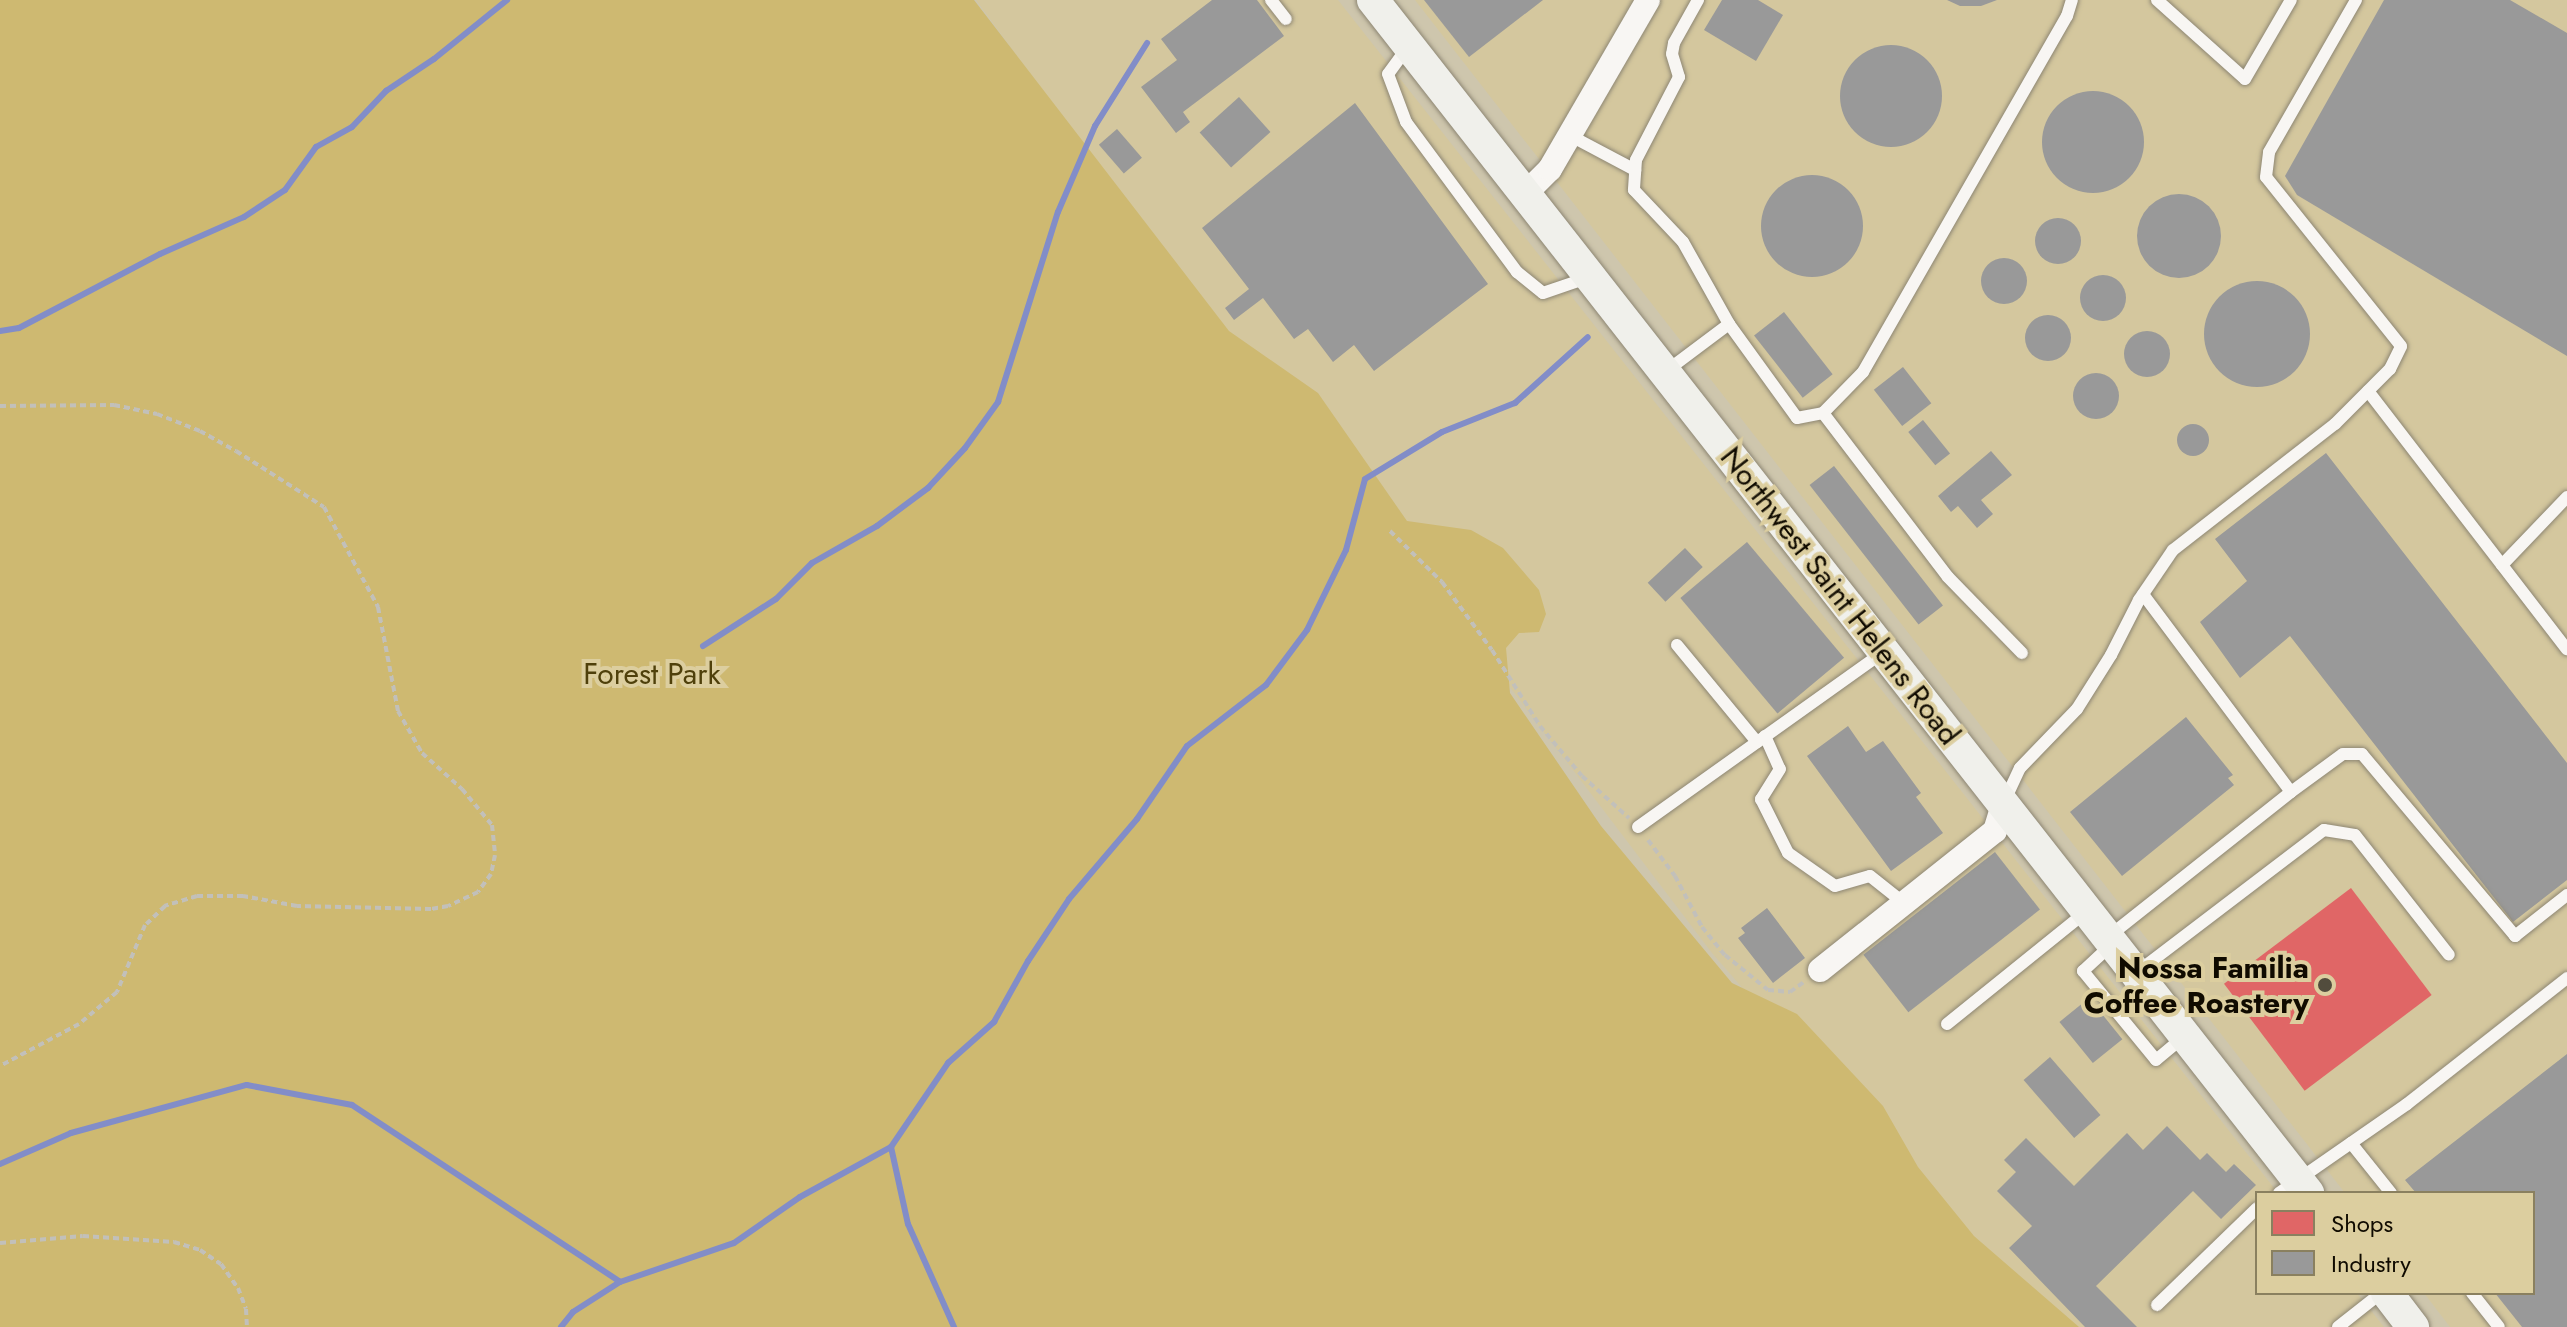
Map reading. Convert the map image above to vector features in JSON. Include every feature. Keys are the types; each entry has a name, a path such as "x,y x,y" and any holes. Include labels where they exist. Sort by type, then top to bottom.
{"main road":[{"name":"Northwest Saint Helens Road","path":"1373,0 2185,1036 2295,1189"},
{"path":"2386,1295 2413,1327"}],"street":[{"path":"1525,194 1550,169 1648,0"},
{"path":"1820,970 1995,831 2003,804"}],"lane":[{"path":"1271,0 1286,19"},
{"path":"1698,0 1674,43 1672,54 1679,77 1636,160 1634,190 1683,242 1729,324 1797,418 1823,413 1863,372 2067,16 2072,0"},
{"path":"2157,0 2245,79 2291,0"},
{"path":"2003,804 2020,768 2077,709 2111,655 2143,594 2173,550 2335,424 2390,369 2401,346 2266,177 2269,152 2356,0"},
{"path":"1408,45 1388,74 1406,122 1517,272 1543,293 1591,277"},
{"path":"1569,135 1635,170"},
{"path":"1665,372 1729,324"},
{"path":"2368,391 2567,649"},
{"path":"1823,413 1948,577 2022,653"},
{"path":"2502,565 2567,497"},
{"path":"2143,594 2291,792"},
{"path":"1677,645 1761,739 1780,769 1761,799 1788,853 1835,886 1870,876 1904,903"},
{"path":"1638,827 1884,651"},
{"path":"2185,1036 2156,1060 2083,971 2110,940 2291,792 2343,754 2362,754 2515,936 2567,895"},
{"path":"2136,973 2324,830 2355,835 2449,955"},
{"path":"1947,1024 2087,911"},
{"path":"2295,1189 2567,978"},
{"path":"2351,1143 2389,1191"},
{"path":"2157,1305 2255,1210"},
{"path":"2338,1327 2381,1295"},
{"path":"2474,1295 2499,1327"}],"path":[{"path":"0,406 114,405 157,414 212,438 324,507 378,607 398,711 422,753 462,789 492,825 495,855 491,874 478,892 448,906 431,909 297,906 243,896 197,896 165,906 145,925 117,992 79,1024 0,1066"},
{"path":"1390,531 1442,582 1492,650 1540,726 1574,766 1638,827 1675,876 1702,927 1725,955 1768,990 1790,992 1820,970"},
{"path":"0,1243 83,1236 174,1242 200,1250 221,1264 238,1288 246,1309 247,1327"}],"shaded area":[{"path":"976,0 1338,0 2276,1191 2255,1191 2255,1295 2359,1295 2384,1327 2068,1327 1965,1243 1712,953 1503,678 1170,265"},
{"path":"1415,0 2567,0 2567,1327 2450,1327 2426,1295 2535,1295 2535,1191 2343,1191"}],"green space":[{"name":"Forest Park","path":"0,0 974,0 1229,331 1318,393 1407,521 1471,530 1503,548 1539,590 1546,614 1539,632 1519,633 1506,648 1510,693 1601,826 1732,983 1797,1014 1883,1106 1918,1167 1974,1236 2079,1327 0,1327"}],"building: Shops":[{"path":"2351,888 2432,995 2305,1091 2224,984"}],"building: Industry":[{"path":"1212,0 1257,0 1284,36 1183,112 1190,122 1176,133 1141,87 1177,60 1161,39"},
{"path":"1424,0 1543,0 1469,57"},
{"path":"1722,0 1758,0 1783,15 1756,61 1704,30"},
{"path":"1947,0 1997,0 1981,6 1960,6"},
{"path":"2384,0 2510,0 2567,33 2567,356 2297,195 2285,176"},
{"path":"1891,45 1911,49 1927,60 1938,76 1942,96 1938,116 1927,132 1911,143 1891,147 1871,143 1855,132 1844,116 1840,96 1844,76 1855,60 1871,49"},
{"path":"2093,91 2112,95 2129,106 2140,123 2144,142 2140,161 2129,178 2112,189 2093,193 2074,189 2057,178 2046,161 2042,142 2046,123 2057,106 2074,95"},
{"path":"1239,97 1270,132 1231,167 1200,132"},
{"path":"1355,103 1488,284 1374,371 1354,345 1333,362 1308,329 1294,339 1263,298 1234,320 1225,308 1249,289 1202,228"},
{"path":"1117,129 1142,158 1124,173 1099,145"},
{"path":"1812,175 1832,179 1848,190 1859,206 1863,226 1859,246 1848,262 1832,273 1812,277 1792,273 1776,262 1765,246 1761,226 1765,206 1776,190 1792,179"},
{"path":"2179,194 2195,197 2209,206 2218,220 2221,236 2218,252 2209,266 2195,275 2179,278 2163,275 2149,266 2140,252 2137,236 2140,220 2149,206 2163,197"},
{"path":"2058,218 2074,225 2081,241 2074,257 2058,264 2042,257 2035,241 2042,225"},
{"path":"2004,258 2020,265 2027,281 2020,297 2004,304 1988,297 1981,281 1988,265"},
{"path":"2103,275 2119,282 2126,298 2119,314 2103,321 2087,314 2080,298 2087,282"},
{"path":"2257,281 2277,285 2294,297 2306,314 2310,334 2306,354 2294,371 2277,383 2257,387 2237,383 2220,371 2208,354 2204,334 2208,314 2220,297 2237,285"},
{"path":"1784,312 1833,374 1803,398 1754,335"},
{"path":"2048,315 2064,322 2071,338 2064,354 2048,361 2032,354 2025,338 2032,322"},
{"path":"2147,331 2163,338 2170,354 2163,370 2147,377 2131,370 2124,354 2131,338"},
{"path":"1903,367 1931,403 1902,426 1874,390"},
{"path":"2096,373 2112,380 2119,396 2112,412 2096,419 2080,412 2073,396 2080,380"},
{"path":"1923,420 1950,453 1935,465 1908,432"},
{"path":"2193,424 2204,429 2209,440 2204,451 2193,456 2182,451 2177,440 2182,429"},
{"path":"1991,451 2012,475 1981,500 1993,514 1977,528 1958,506 1951,512 1938,496"},
{"path":"2326,453 2567,763 2567,880 2513,922 2290,636 2240,678 2200,622 2247,581 2215,539"},
{"path":"1834,466 1943,605 1919,625 1810,485"},
{"path":"1747,542 1844,658 1777,714 1680,598"},
{"path":"1685,548 1703,567 1665,602 1648,583"},
{"path":"2186,717 2233,775 2228,778 2234,785 2122,876 2070,812"},
{"path":"1848,726 1866,752 1883,741 1921,793 1916,797 1943,833 1891,871 1807,756"},
{"path":"1995,852 2040,910 1908,1012 1863,955"},
{"path":"1767,908 1805,958 1773,983 1738,938 1745,933 1741,928"},
{"path":"2089,998 2122,1039 2093,1063 2059,1022"},
{"path":"2567,1054 2567,1327 2522,1327 2497,1295 2535,1295 2535,1191 2414,1191 2405,1180"},
{"path":"2050,1057 2101,1115 2074,1138 2024,1080"},
{"path":"2167,1126 2200,1160 2207,1153 2226,1172 2234,1164 2256,1185 2221,1219 2193,1191 2096,1286 2137,1327 2085,1327 2009,1248 2032,1226 1997,1191 2016,1172 2004,1160 2026,1138 2074,1186 2127,1133 2143,1150"}],"waterway":[{"path":"0,331 19,328 160,254 244,217 285,190 316,147 352,127 386,91 434,59 507,0"},
{"path":"703,646 776,599 812,563 877,526 928,488 965,448 998,402 1058,212 1095,126 1147,43"},
{"path":"0,1164 71,1133 247,1085 352,1105 620,1282 734,1243 800,1197 891,1147 948,1063 994,1022 1028,961 1069,899 1137,819 1187,746 1266,685 1307,630 1346,550 1365,479 1442,432 1515,403 1588,337"},
{"path":"891,1147 908,1224 954,1327"},
{"path":"561,1327 573,1312 620,1282"}],"place":[{"name":"Nossa Familia Coffee Roastery","path":"2325,985"}]}
